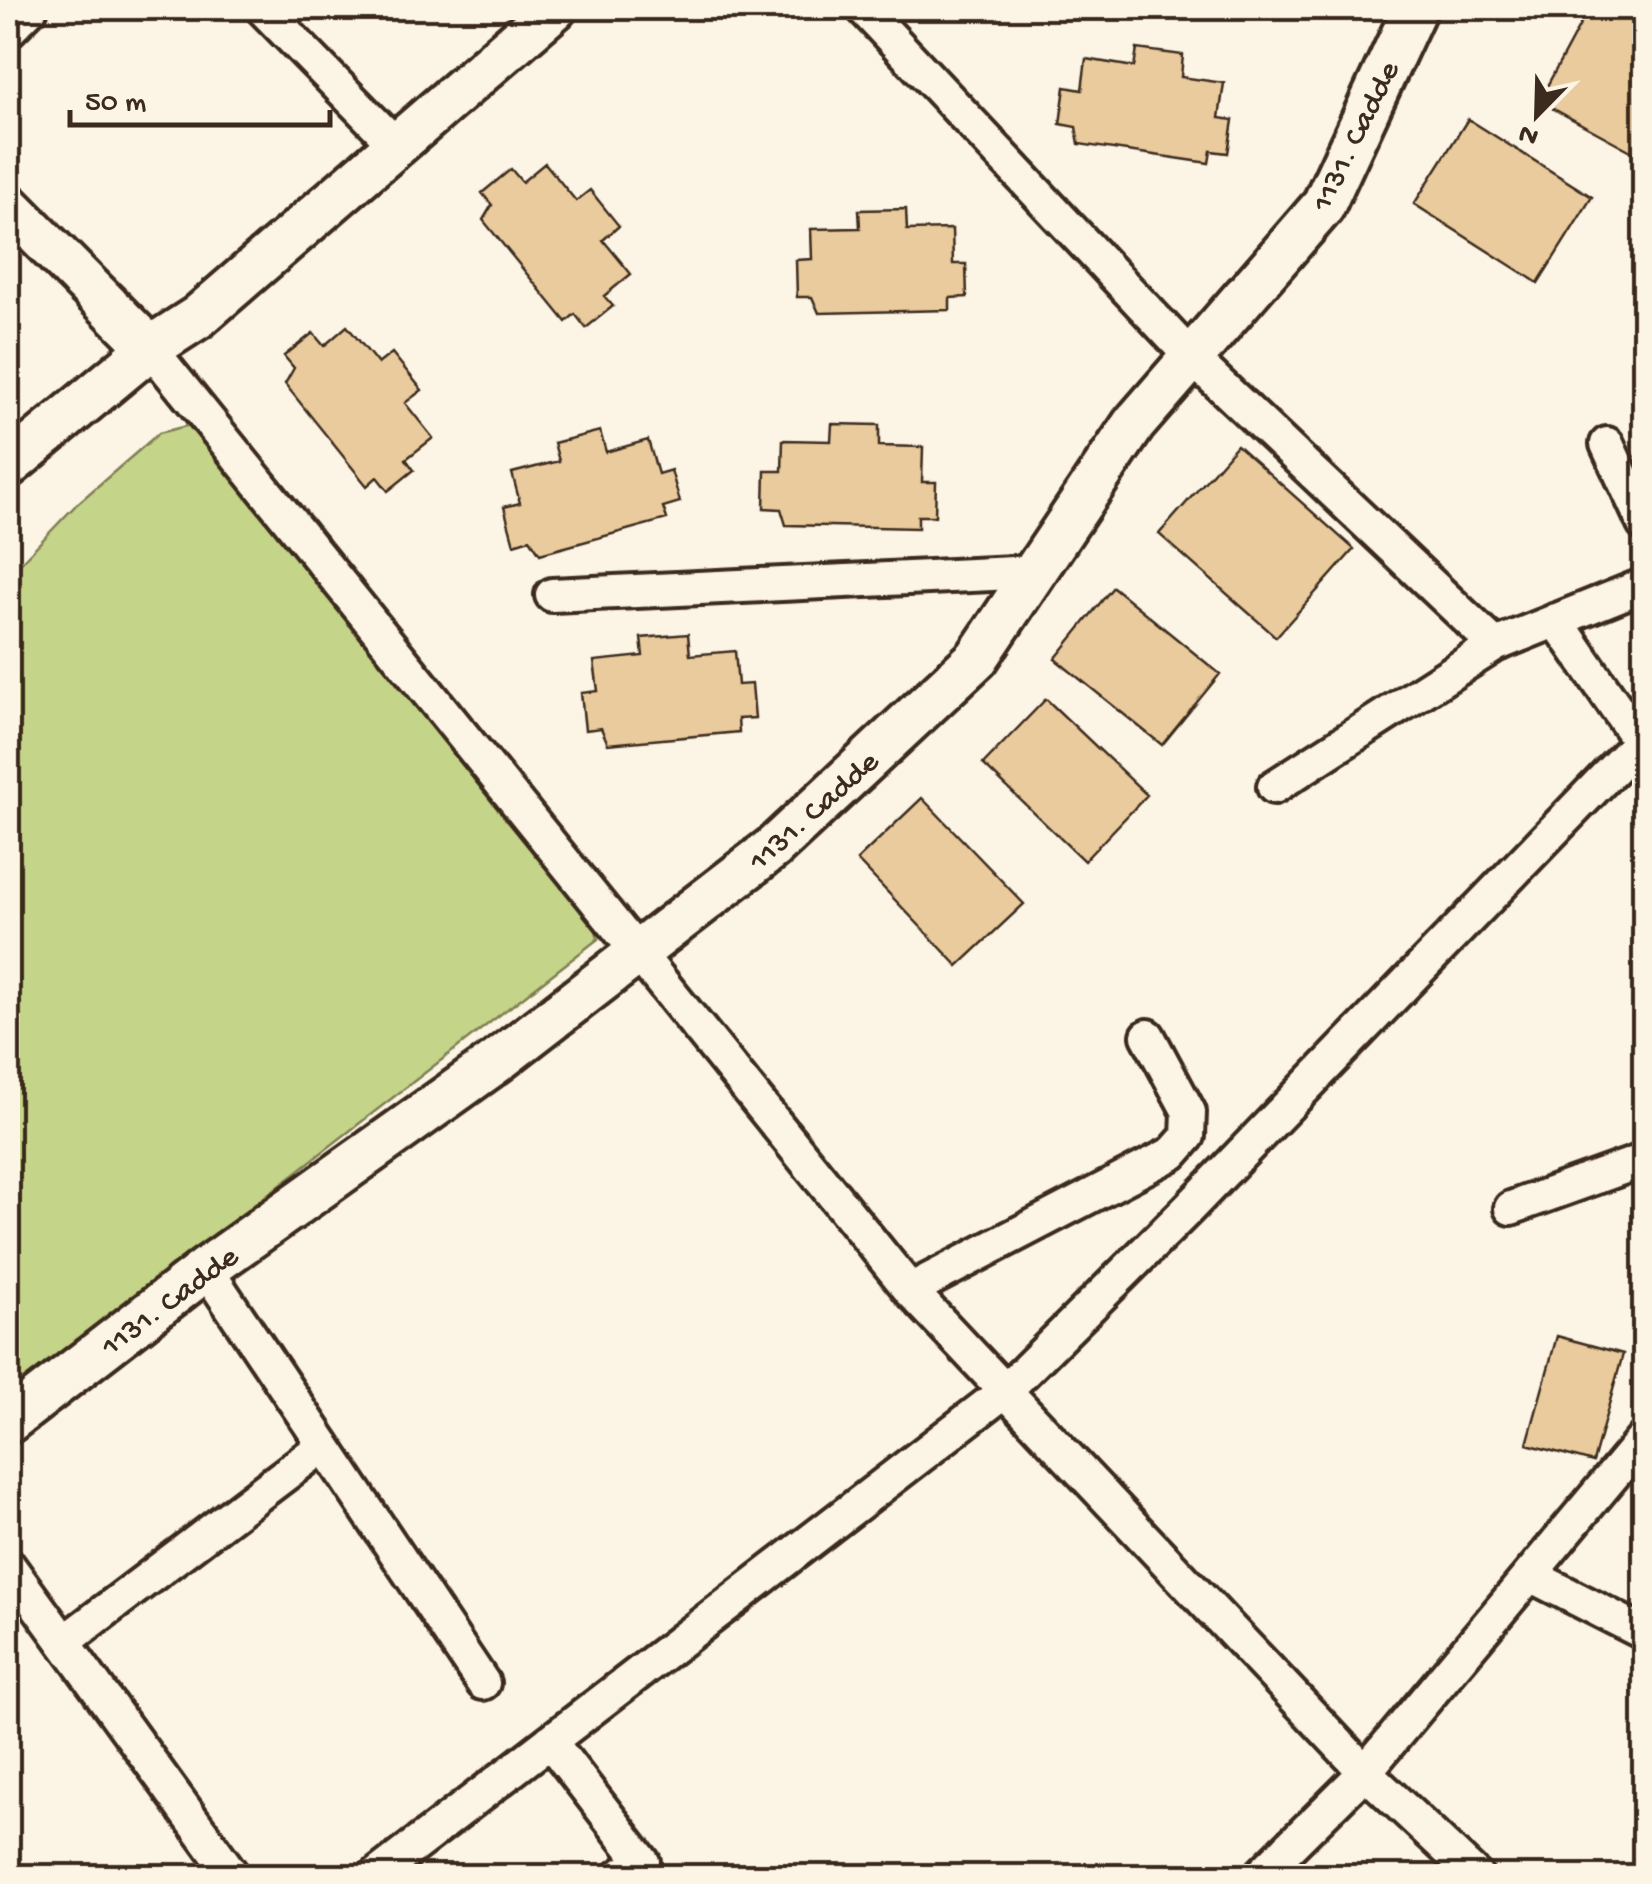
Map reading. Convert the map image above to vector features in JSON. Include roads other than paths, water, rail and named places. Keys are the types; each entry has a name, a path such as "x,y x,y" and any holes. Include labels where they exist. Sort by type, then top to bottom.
{"street":[{"path":"8,31 31,8"},
{"path":"262,8 396,145"},
{"path":"8,466 150,348 198,317 555,8"},
{"path":"863,8 1192,358 1495,645"},
{"name":"1131. Cadde","path":"8,1422 206,1268 496,1062 773,848 977,658 1134,424 1323,206 1414,8"},
{"path":"8,205 150,348 910,1290 1365,1772 1476,1876"},
{"path":"1607,444 1644,524"},
{"path":"552,596 1035,572"},
{"path":"1274,787 1495,645 1644,584"},
{"path":"376,1876 1006,1391 1643,742 1556,620"},
{"path":"910,1290 1173,1154 1188,1136 1189,1112 1148,1036"},
{"path":"1511,1208 1644,1160"},
{"path":"206,1268 484,1682"},
{"path":"1260,1876 1365,1772 1644,1438"},
{"path":"64,1642 324,1445"},
{"path":"8,1565 233,1876"},
{"path":"1530,1575 1644,1633"},
{"path":"550,1741 642,1862 620,1876"}]}
